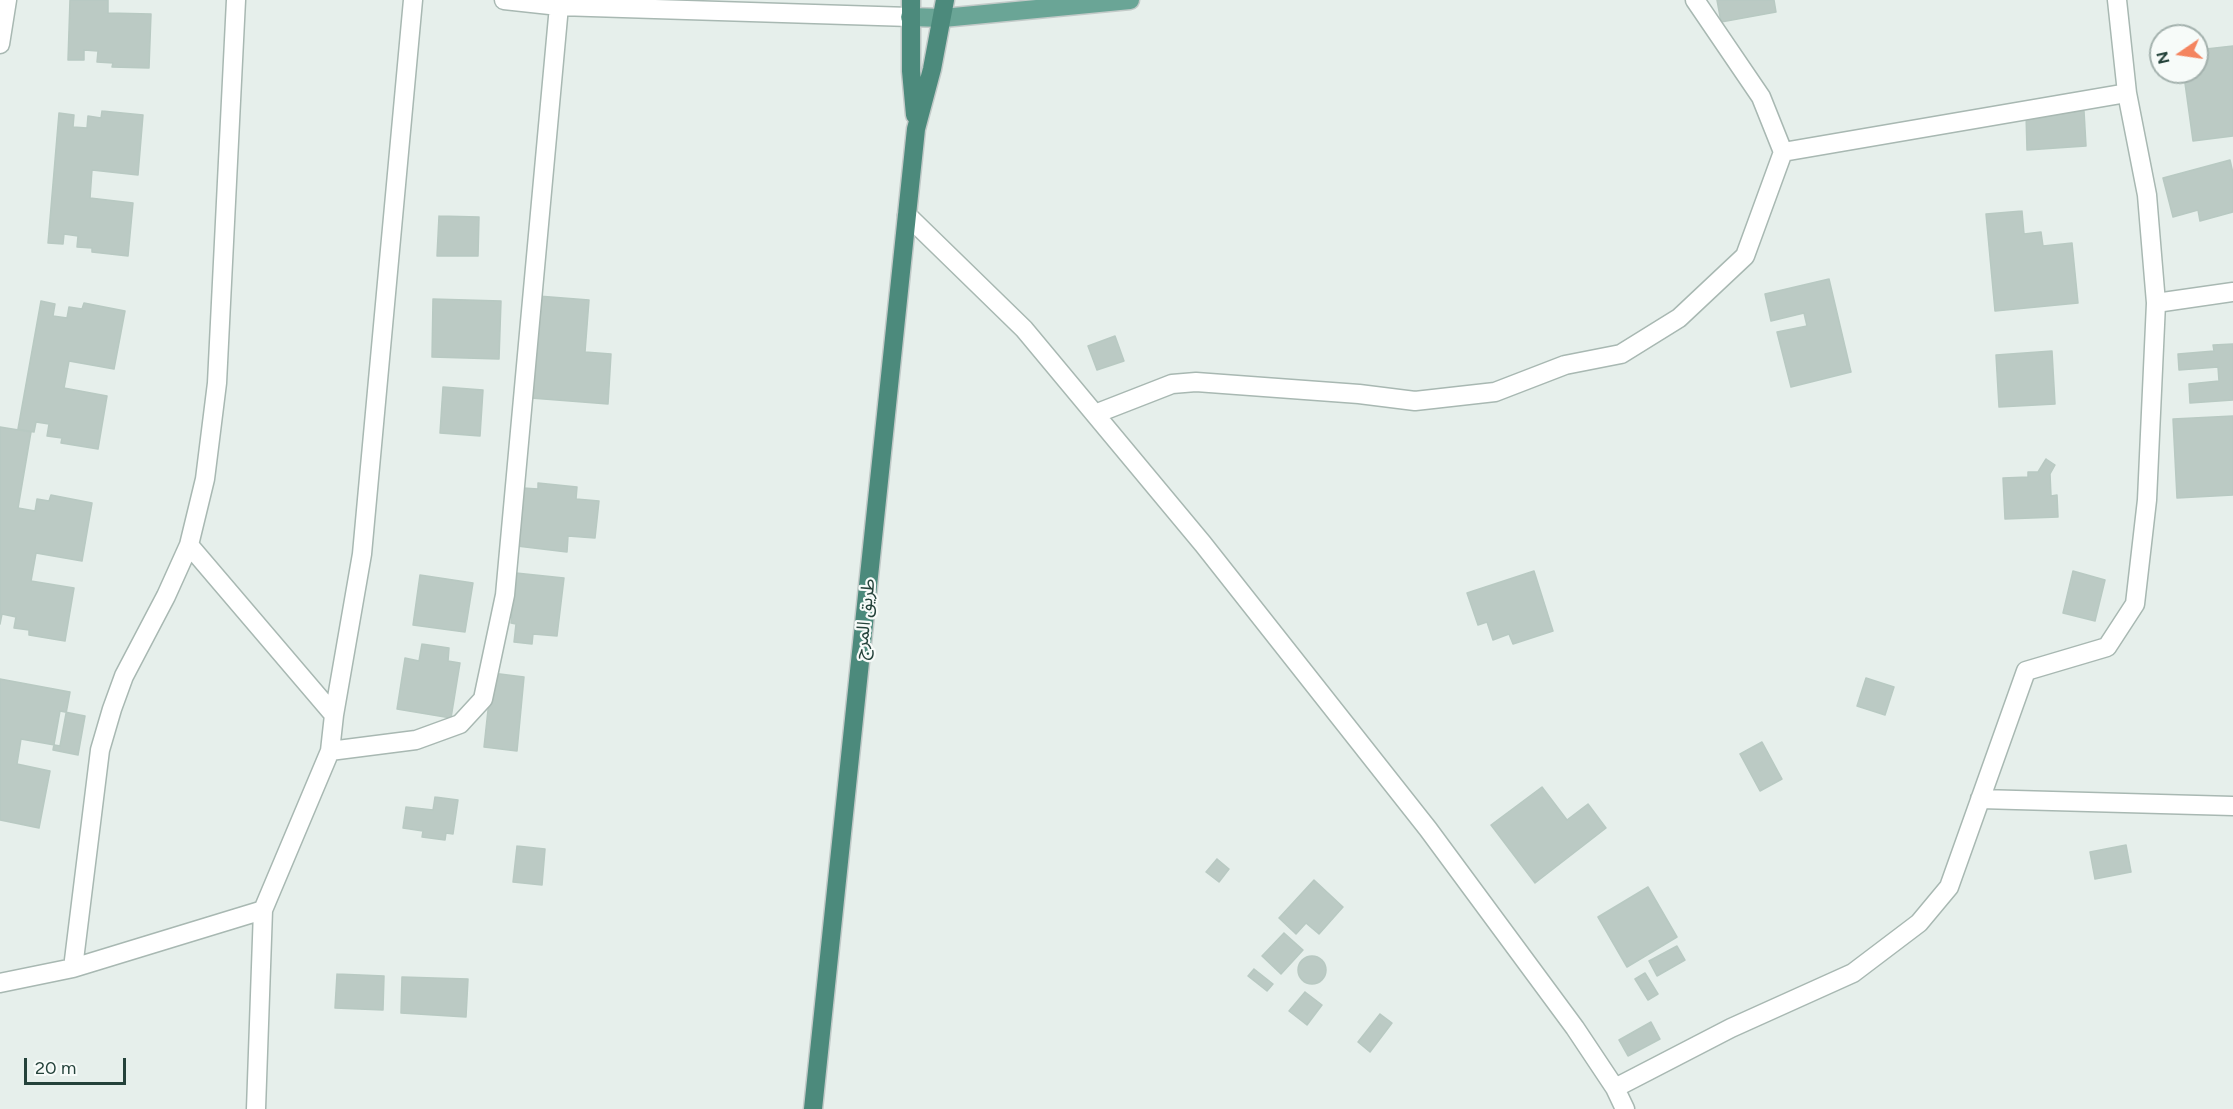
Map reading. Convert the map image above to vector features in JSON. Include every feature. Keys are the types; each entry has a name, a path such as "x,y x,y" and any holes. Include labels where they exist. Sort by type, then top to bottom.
{"highway":[{"path":"911,9 916,129"},
{"path":"916,129 932,69 944,9"},
{"name":"طريق المرج","path":"813,1109 916,129"}],"main road":[{"path":"911,9 1130,0"}],"street":[{"path":"0,44 7,0"},
{"path":"73,968 100,750 124,676 166,596 189,545 205,479 217,383 236,0"},
{"path":"256,1109 263,910 330,752 334,715 362,554 413,0"},
{"path":"504,0 559,6 685,5 911,9"},
{"path":"1095,414 1172,384 1196,382 1359,394 1415,401 1495,392 1565,365 1621,354 1679,318 1745,256 1783,152 1761,97 1695,0"},
{"path":"1615,1088 1731,1028 1853,974 1919,923 1949,887 2026,671 2107,646 2135,604 2147,500 2156,303 2147,195 2127,93 2117,0"},
{"path":"330,752 416,740 460,724 483,699 505,595 559,6"},
{"path":"1783,152 2127,93"},
{"path":"907,215 1024,329 1210,553 1428,829 1575,1028 1615,1088 1625,1109"},
{"path":"2156,303 2233,292"},
{"path":"189,545 334,715"},
{"path":"1980,800 2233,806"},
{"path":"0,983 73,968 263,910"}],"building":[{"path":"70,0 108,0 108,13 151,14 149,68 112,67 113,63 97,62 98,51 84,50 84,60 68,60"},
{"path":"1717,0 1774,0 1776,12 1721,22"},
{"path":"2233,46 2233,136 2193,141 2185,84 2209,84 2209,49"},
{"path":"102,111 143,115 138,175 92,170 90,198 133,203 128,256 92,252 92,248 77,247 78,236 64,234 63,244 48,243 59,113 74,115 73,127 87,128 88,116 101,118"},
{"path":"2084,111 2086,146 2027,150 2026,114"},
{"path":"2230,160 2233,173 2233,212 2200,221 2198,210 2173,217 2163,178"},
{"path":"2022,211 2024,234 2041,232 2043,246 2072,243 2078,303 1995,311 1986,214"},
{"path":"439,216 479,217 478,256 437,256"},
{"path":"1829,279 1851,372 1791,387 1777,332 1807,326 1804,313 1771,321 1765,294"},
{"path":"538,296 589,300 585,352 611,354 608,404 531,398"},
{"path":"433,299 501,301 499,359 432,357"},
{"path":"41,301 55,304 53,316 67,318 69,307 82,309 84,303 125,311 114,369 69,361 64,388 107,396 98,449 61,443 62,438 47,436 49,424 36,422 34,432 18,429"},
{"path":"1115,336 1124,361 1097,370 1088,346"},
{"path":"2233,344 2233,400 2190,403 2189,384 2219,381 2218,367 2179,370 2178,354 2214,351 2213,345"},
{"path":"2052,351 2055,404 1999,407 1996,355"},
{"path":"443,387 483,390 480,436 440,433"},
{"path":"2233,416 2233,495 2177,498 2173,419"},
{"path":"0,427 31,432 18,508 35,511 37,499 49,501 51,495 92,503 82,561 36,553 31,581 74,588 65,641 29,635 29,630 14,628 16,617 2,614 0,624"},
{"path":"2046,459 2055,465 2050,474 2051,496 2057,495 2058,517 2005,519 2003,478 2028,477 2028,472 2038,472"},
{"path":"538,483 577,487 576,499 599,501 595,538 568,536 567,552 517,546 523,488 538,489"},
{"path":"1534,571 1553,631 1513,644 1509,634 1493,640 1487,622 1478,625 1467,593"},
{"path":"2073,571 2105,580 2095,621 2063,613"},
{"path":"516,573 564,578 557,636 533,634 532,644 514,642 516,624 511,623"},
{"path":"420,575 473,583 465,632 413,625"},
{"path":"422,644 449,648 448,661 460,663 451,718 397,709 405,658 419,661"},
{"path":"492,673 524,677 517,751 484,747"},
{"path":"1866,678 1894,687 1885,715 1857,706"},
{"path":"0,679 70,692 60,746 21,739 17,764 50,771 39,828 0,820"},
{"path":"60,711 85,716 78,755 53,750"},
{"path":"1762,742 1782,779 1760,791 1740,754"},
{"path":"1542,787 1567,820 1588,804 1606,828 1535,883 1491,825"},
{"path":"435,797 458,800 453,834 446,833 445,840 422,837 423,831 403,828 406,807 433,810"},
{"path":"2126,845 2131,872 2095,879 2090,852"},
{"path":"517,846 545,849 542,885 513,882"},
{"path":"1217,859 1229,869 1219,882 1206,872"},
{"path":"1314,880 1343,907 1319,934 1306,923 1296,934 1279,918"},
{"path":"1648,887 1677,937 1627,967 1598,917"},
{"path":"1284,933 1303,950 1281,974 1262,956"},
{"path":"1677,946 1685,960 1657,976 1649,961"},
{"path":"1312,956 1322,960 1326,970 1322,980 1312,984 1302,980 1298,970 1302,960"},
{"path":"1254,969 1273,984 1267,991 1248,976"},
{"path":"1645,973 1658,994 1648,1000 1635,979"},
{"path":"337,974 384,976 383,1010 335,1008"},
{"path":"402,977 468,979 466,1017 401,1013"},
{"path":"1305,992 1322,1005 1307,1025 1289,1011"},
{"path":"1380,1014 1392,1023 1370,1052 1358,1042"},
{"path":"1651,1022 1660,1039 1628,1056 1619,1040"}]}
